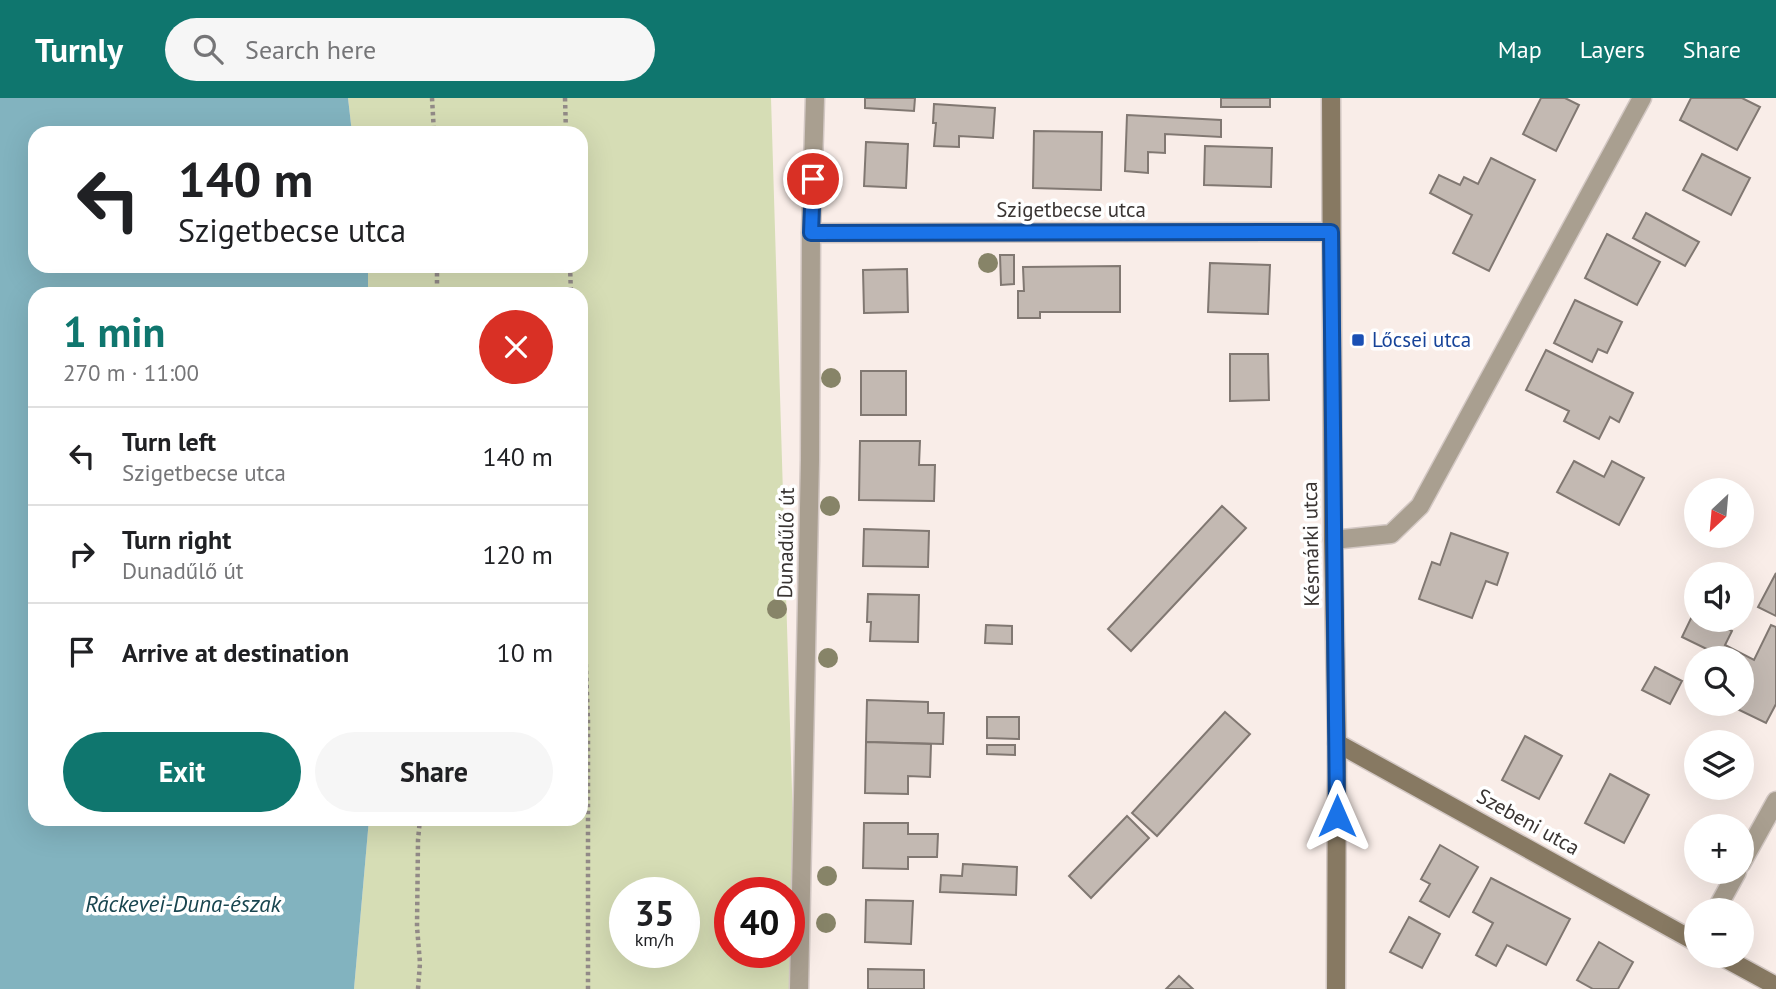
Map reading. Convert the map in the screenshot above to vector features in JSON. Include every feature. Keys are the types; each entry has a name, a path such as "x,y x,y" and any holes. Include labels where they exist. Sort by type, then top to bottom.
{"street":[{"name":"Dunadűlő út","path":"799,989 810,474 811,233 816,98"},
{"name":"Késmárki utca","path":"1331,98 1333,540 1338,743 1336,989"},
{"path":"1333,540 1391,534 1420,506 1642,98"},
{"name":"Szigetbecse utca","path":"811,233 1331,232"},
{"name":"Szebeni utca","path":"1338,743 1684,935"},
{"path":"1754,841 1776,801"},
{"path":"1743,968 1776,986"}],"path":[{"path":"432,98 434,126"},
{"path":"565,98 566,126"},
{"path":"588,720 588,989"},
{"path":"418,989 419,826"}],"green space":[{"path":"348,98 771,98 795,877 714,877 714,968 797,968 798,989 354,989 368,826 588,826 588,287 368,287 368,273 588,273 588,126 351,126"}],"water":[{"name":"Ráckevei-Duna-észak","path":"0,98 348,98 351,126 28,126 28,273 368,273 368,287 28,287 28,826 368,826 354,989 0,989"}],"building":[{"path":"865,98 915,98 914,111 865,108"},
{"path":"1221,98 1270,98 1270,107 1221,107"},
{"path":"1541,98 1565,98 1579,105 1556,151 1523,134"},
{"path":"1691,98 1742,98 1760,107 1737,150 1680,120"},
{"path":"934,104 995,108 993,138 959,136 959,147 934,146"},
{"path":"1127,115 1221,120 1221,137 1165,134 1165,153 1148,152 1148,173 1125,171"},
{"path":"1034,131 1102,132 1101,190 1033,188"},
{"path":"866,142 908,144 906,188 864,186"},
{"path":"1205,146 1272,148 1271,187 1204,185"},
{"path":"1702,154 1750,178 1731,215 1683,190"},
{"path":"1491,158 1535,180 1489,271 1453,253 1472,215 1430,193 1439,175 1460,185 1464,177 1478,184"},
{"path":"1646,213 1699,242 1685,266 1633,238"},
{"path":"1607,234 1660,262 1637,305 1585,278"},
{"path":"1000,255 1014,255 1014,284 1001,285"},
{"path":"1210,263 1270,265 1268,314 1208,312"},
{"path":"1120,266 1120,312 1040,312 1040,318 1018,318 1018,291 1024,291 1023,267"},
{"path":"907,269 908,312 864,313 863,270"},
{"path":"1575,300 1622,322 1607,353 1598,349 1592,362 1554,343"},
{"path":"1546,350 1633,393 1619,422 1610,417 1599,439 1564,421 1569,411 1526,390"},
{"path":"1230,354 1268,354 1269,400 1230,401"},
{"path":"861,371 906,371 906,415 861,415"},
{"path":"860,441 920,441 919,465 935,465 934,501 859,500"},
{"path":"1574,461 1604,477 1612,461 1644,478 1619,525 1557,492"},
{"path":"1222,506 1246,528 1131,651 1108,629"},
{"path":"864,529 929,531 928,567 863,566"},
{"path":"1451,533 1508,553 1497,585 1486,581 1472,618 1419,599 1432,562 1440,565"},
{"path":"1776,573 1776,616 1758,607"},
{"path":"868,594 919,595 918,642 870,641 871,622 867,622"},
{"path":"986,625 1012,626 1012,644 985,643"},
{"path":"1771,625 1776,627 1776,704 1766,723 1752,716 1754,716 1754,660"},
{"path":"1684,632 1732,632 1725,645 1727,646 1700,646 1682,637"},
{"path":"1655,667 1682,681 1670,704 1642,690"},
{"path":"867,700 928,702 928,713 944,713 943,744 866,742"},
{"path":"1225,712 1250,734 1157,836 1132,813"},
{"path":"987,717 1019,717 1019,739 987,738"},
{"path":"1525,736 1562,756 1539,799 1502,780"},
{"path":"866,742 931,744 930,777 908,776 908,794 865,793"},
{"path":"987,745 1015,745 1015,755 987,754"},
{"path":"1610,774 1649,795 1624,843 1585,823"},
{"path":"1127,816 1149,838 1091,898 1069,876"},
{"path":"864,823 908,823 908,834 938,834 937,857 908,857 908,869 863,868"},
{"path":"1440,845 1478,867 1449,917 1420,901 1430,884 1421,879"},
{"path":"963,864 1017,867 1016,895 940,892 941,875 962,876"},
{"path":"1491,878 1570,919 1546,965 1507,945 1496,966 1476,955 1493,923 1473,912"},
{"path":"866,900 913,901 911,944 865,942"},
{"path":"1409,917 1440,934 1422,968 1390,952"},
{"path":"1599,942 1633,962 1618,989 1593,989 1577,980"},
{"path":"868,969 924,970 924,989 868,989"},
{"path":"1179,976 1193,989 1166,989"}],"place":[{"name":"Lőcsei utca","path":"1358,340"}],"route":[{"path":"813,179 811,233 1331,232 1337,816"}]}
